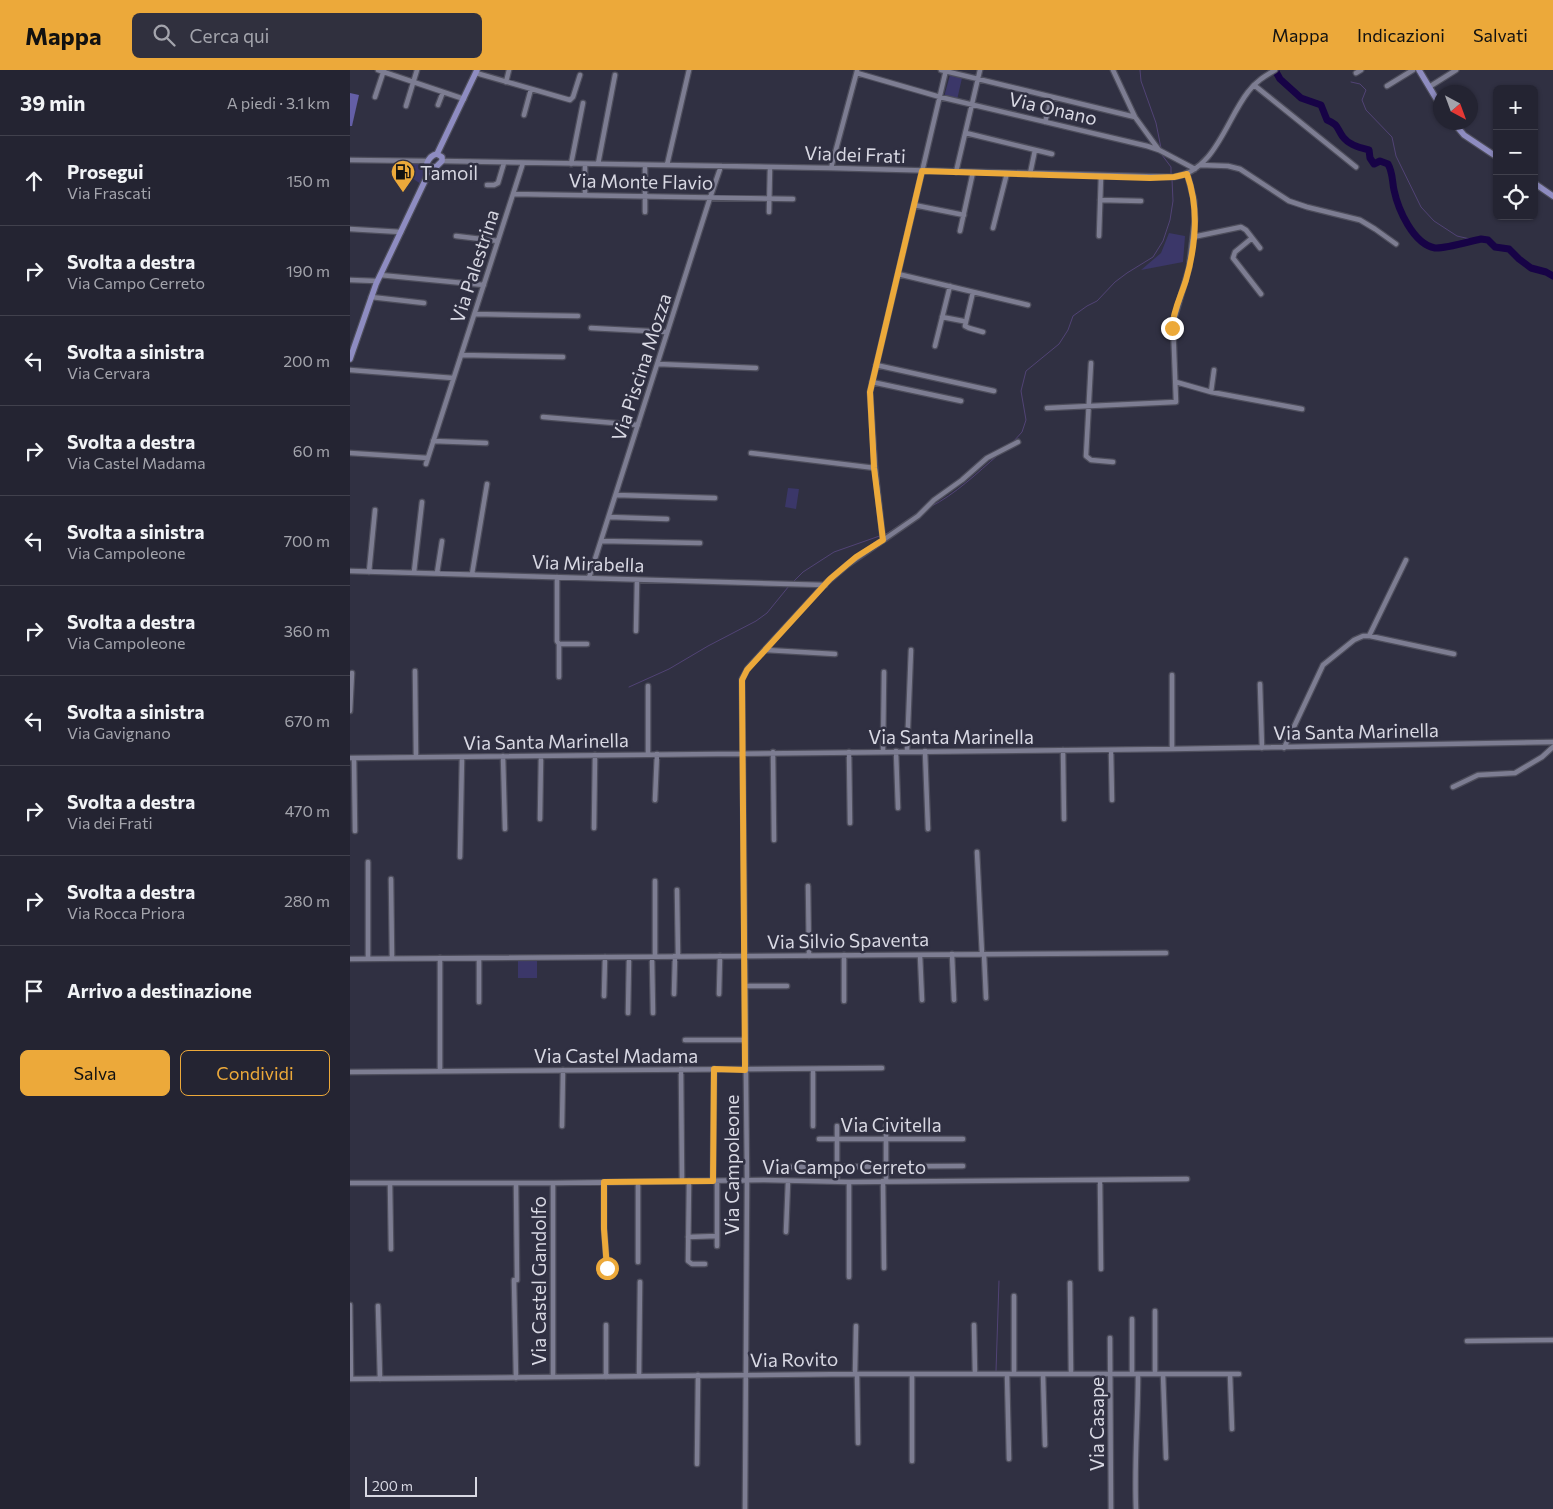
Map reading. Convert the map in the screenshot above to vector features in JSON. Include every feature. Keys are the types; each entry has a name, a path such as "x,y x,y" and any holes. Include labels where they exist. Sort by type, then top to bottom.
{"main road":[{"path":"1419,70 1433,94"},
{"path":"431,168 427,162 432,156 438,154 477,72"},
{"path":"1459,130 1493,154"},
{"path":"350,359 378,278 431,168 437,166 442,161 438,154"},
{"path":"1538,186 1553,196"}],"street":[{"path":"406,106 417,70"},
{"path":"506,82 510,70"},
{"path":"668,165 688,70"},
{"path":"883,540 874,468 869,401 940,97 944,70 1135,116"},
{"path":"956,172 980,70"},
{"path":"1114,70 1135,116 1159,150 1195,169"},
{"path":"1387,86 1413,70"},
{"path":"1429,87 1456,70"},
{"path":"375,97 382,71 464,99"},
{"path":"831,168 858,71"},
{"name":"Via Onano","path":"858,71 940,97 1159,150"},
{"name":"Via dei Frati","path":"442,161 831,168 1167,178 1187,174 1200,165 1213,150 1244,98 1254,85 1273,71"},
{"path":"477,72 571,100 574,96 580,74"},
{"path":"598,164 615,75"},
{"path":"1254,85 1356,167"},
{"path":"524,115 531,89"},
{"path":"438,105 443,92"},
{"path":"1045,122 1052,96"},
{"path":"570,164 583,103"},
{"path":"966,133 1052,154"},
{"path":"1030,174 1035,150"},
{"path":"350,160 427,162"},
{"path":"487,185 498,183 504,163"},
{"name":"Via Palestrina","path":"426,464 523,163"},
{"path":"585,164 585,195"},
{"path":"645,165 645,212"},
{"path":"1200,165 1228,166 1240,169 1288,200 1307,207 1362,221 1396,244"},
{"name":"Via Piscina Mozza","path":"589,578 721,166"},
{"path":"769,212 770,167"},
{"path":"960,231 973,172"},
{"path":"993,228 1007,174"},
{"path":"1047,408 1176,402 1173,320 1188,273 1195,205 1187,174"},
{"path":"1099,236 1101,176"},
{"name":"Via Monte Flavio","path":"513,194 793,199"},
{"path":"1100,200 1141,201"},
{"path":"914,205 964,215"},
{"path":"1193,237 1238,227 1244,229 1260,248"},
{"path":"350,230 401,232"},
{"path":"456,236 498,241"},
{"path":"1252,238 1235,252 1233,258 1261,294"},
{"path":"898,274 1028,305"},
{"path":"350,280 378,278 484,285"},
{"path":"935,346 950,286"},
{"path":"973,292 965,326 983,332"},
{"path":"370,297 424,303"},
{"path":"474,314 578,316"},
{"path":"942,317 963,321"},
{"path":"591,328 667,332"},
{"path":"461,355 563,357"},
{"path":"1092,363 1086,457 1091,460 1114,462"},
{"path":"658,364 756,368"},
{"path":"876,365 994,391"},
{"path":"350,370 454,378"},
{"path":"1211,392 1214,370"},
{"path":"872,382 961,401"},
{"path":"1176,382 1211,392 1302,409"},
{"path":"543,416 638,425"},
{"path":"433,441 486,443"},
{"name":"Via Campoleone","path":"745,1509 748,1181 745,1070 742,679 747,670 825,585 852,561 921,513 987,458 1018,442"},
{"path":"350,452 428,458"},
{"path":"751,453 874,468"},
{"path":"472,574 487,484"},
{"path":"616,495 715,498"},
{"path":"414,572 422,502"},
{"path":"369,572 374,510"},
{"path":"609,517 666,519"},
{"path":"437,573 442,541"},
{"path":"601,541 700,543"},
{"path":"1369,636 1406,560"},
{"name":"Via Mirabella","path":"350,571 825,585"},
{"path":"557,577 556,641 559,644 559,678"},
{"path":"636,631 638,580"},
{"path":"1284,748 1324,665 1352,641 1362,636 1369,636 1454,654"},
{"path":"559,644 587,644"},
{"path":"766,650 836,654"},
{"path":"907,751 911,650"},
{"path":"415,671 416,757"},
{"path":"883,752 884,672"},
{"path":"350,712 352,673"},
{"path":"1172,675 1172,749"},
{"path":"1260,684 1262,748"},
{"path":"648,686 648,754"},
{"name":"Via Santa Marinella","path":"352,758 1284,748 1553,742"},
{"path":"1453,787 1476,776 1515,773 1542,757 1553,747"},
{"path":"1064,750 1064,819"},
{"path":"1111,750 1112,800"},
{"path":"925,751 928,829"},
{"path":"772,752 774,840"},
{"path":"849,752 850,823"},
{"path":"896,752 898,808"},
{"path":"655,800 657,754"},
{"path":"594,755 594,828"},
{"path":"460,857 462,756"},
{"path":"504,756 505,829"},
{"path":"540,756 540,819"},
{"path":"352,758 354,831"},
{"path":"976,852 986,998"},
{"path":"368,862 368,958"},
{"path":"392,880 392,958"},
{"path":"652,1013 655,882"},
{"path":"808,886 808,956"},
{"path":"674,994 677,956 677,890"},
{"name":"Via Silvio Spaventa","path":"350,959 1166,953"},
{"path":"952,954 954,1000"},
{"path":"920,955 922,1000"},
{"path":"720,956 720,994"},
{"path":"844,956 844,1000"},
{"path":"604,957 604,996"},
{"path":"628,1013 629,957"},
{"path":"440,958 440,1071"},
{"path":"479,958 479,1002"},
{"path":"745,986 787,986"},
{"path":"685,1040 745,1040"},
{"name":"Via Castel Madama","path":"350,1072 882,1068"},
{"path":"714,1069 715,1181 718,1246"},
{"path":"812,1069 813,1126"},
{"path":"562,1126 563,1070"},
{"path":"682,1070 682,1182"},
{"path":"837,1126 837,1181"},
{"path":"884,1268 886,1126"},
{"name":"Via Civitella","path":"819,1139 963,1139"},
{"path":"789,1167 963,1166"},
{"name":"Via Campo Cerreto","path":"350,1183 553,1184 689,1181 849,1182 1187,1179"},
{"path":"1100,1180 1101,1269"},
{"path":"689,1181 688,1261 692,1264 705,1264"},
{"path":"786,1232 788,1181"},
{"path":"604,1182 604,1229 607,1268"},
{"path":"638,1182 638,1262"},
{"path":"849,1182 849,1277"},
{"path":"390,1183 391,1249"},
{"path":"516,1183 516,1378"},
{"name":"Via Castel Gandolfo","path":"553,1184 554,1378"},
{"path":"688,1236 717,1236"},
{"path":"639,1376 640,1282"},
{"path":"1070,1283 1071,1374"},
{"path":"1014,1296 1014,1374"},
{"path":"350,1305 351,1379"},
{"path":"378,1306 380,1379"},
{"path":"1155,1311 1155,1374"},
{"path":"1132,1319 1132,1374"},
{"path":"606,1325 606,1377"},
{"path":"974,1325 975,1374"},
{"path":"856,1326 858,1443"},
{"name":"Via Casape","path":"1110,1338 1111,1509"},
{"path":"1467,1341 1553,1340"},
{"name":"Via Rovito","path":"351,1379 856,1374 1239,1374"},
{"path":"912,1374 912,1461"},
{"path":"1007,1374 1009,1459"},
{"path":"1043,1374 1045,1445"},
{"path":"1136,1509 1134,1465 1138,1436 1138,1374"},
{"path":"1163,1374 1166,1458"},
{"path":"1230,1374 1232,1429"},
{"path":"697,1464 698,1376"}],"shaded area":[{"path":"950,75 962,78 957,100 944,97"},
{"path":"350,93 359,95 352,126 350,126"},
{"path":"409,164 423,164 427,168 421,184 406,174 405,177 403,176"},
{"path":"1169,233 1185,236 1183,262 1141,270 1161,253"},
{"path":"788,488 799,489 796,509 785,507"},
{"path":"518,959 537,959 537,978 518,978"}],"waterway":[{"path":"1140,70 1141,81 1156,123 1161,148"},
{"path":"1275,70 1280,79 1301,98 1321,105 1327,120 1335,125 1345,140 1355,146 1369,150 1370,158 1374,164 1380,161 1388,164 1399,207 1413,233 1420,240 1435,248 1481,239 1488,240 1495,247 1509,249 1531,268 1553,276"},
{"path":"1351,82 1360,84 1366,90 1362,100 1366,110 1392,137 1396,156 1421,207 1434,221 1457,236 1470,239 1470,241"},
{"path":"1162,155 1171,167 1171,175"},
{"path":"1013,442 1022,432 1026,420 1021,391 1026,371 1059,344 1068,330 1073,316 1097,301 1115,282 1127,273 1153,257 1163,241 1170,220 1173,201 1172,179"},
{"path":"930,507 957,490 998,455"},
{"path":"792,583 803,572 834,552 888,533 918,513"},
{"path":"629,687 669,669 756,621 767,613 789,586"},
{"path":"996,1371 999,1281"}],"place":[{"name":"Tamoil","path":"403,193"}],"route":[{"path":"607,1268 604,1229 604,1182 713,1181 714,1069 745,1070 742,680 747,670 830,579 856,557 883,540 874,468 869,401 922,171 1150,178 1174,177 1187,174 1196,213 1189,268 1172,328"}]}
